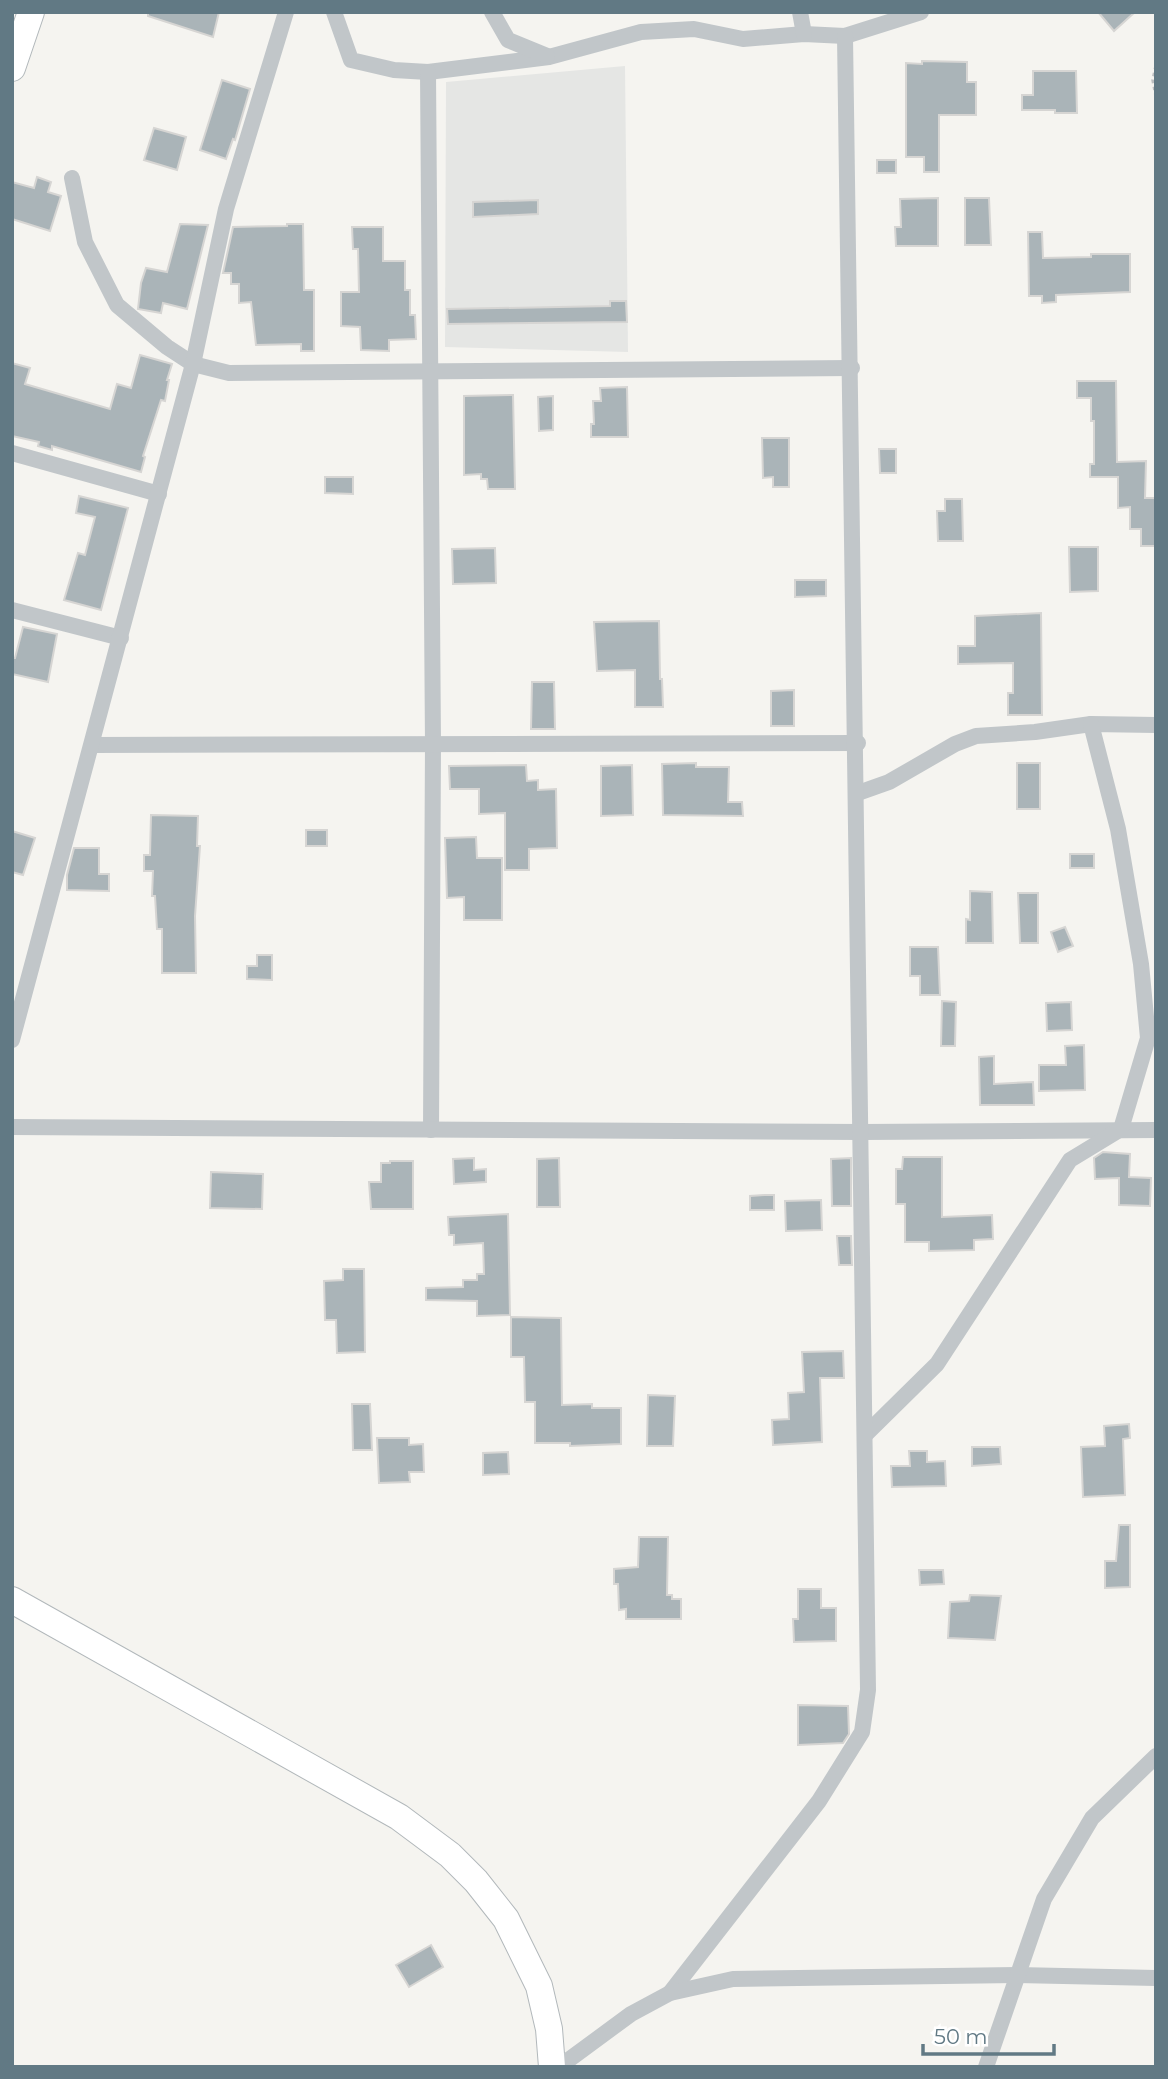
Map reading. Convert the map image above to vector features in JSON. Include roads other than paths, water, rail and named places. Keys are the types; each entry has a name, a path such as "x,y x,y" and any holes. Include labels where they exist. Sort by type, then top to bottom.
{"main road":[{"path":"12,68 31,12"},
{"path":"12,1600 399,1817 450,1855 476,1881 506,1919 539,1986 549,2029 552,2067"}],"street":[{"path":"12,1040 193,364 226,209 286,12"},
{"path":"334,12 351,60 394,71 428,72 549,57 693,20 743,39 804,34 845,36 920,12"},
{"path":"492,12 508,40 549,57"},
{"path":"800,12 804,34"},
{"path":"670,1993 819,1801 862,1732 867,1690 858,743 845,36"},
{"path":"428,72 433,744 431,1129"},
{"path":"72,178 85,242 117,305 167,347 193,364 229,373 852,368"},
{"path":"12,453 159,494"},
{"path":"12,610 121,638"},
{"path":"858,793 889,782 955,744 976,736 1035,732 1091,724 1156,725"},
{"path":"1091,724 1121,843 1141,964 1148,1038"},
{"path":"93,744 858,743"},
{"path":"866,1434 937,1364 1070,1160 1121,1129 1148,1038 1156,1023"},
{"path":"12,1127 863,1132 1156,1130"},
{"path":"986,2067 1044,1899 1092,1818 1156,1756"},
{"path":"559,2067 631,2014 670,1993 733,1979 1017,1975 1156,1978"}]}
